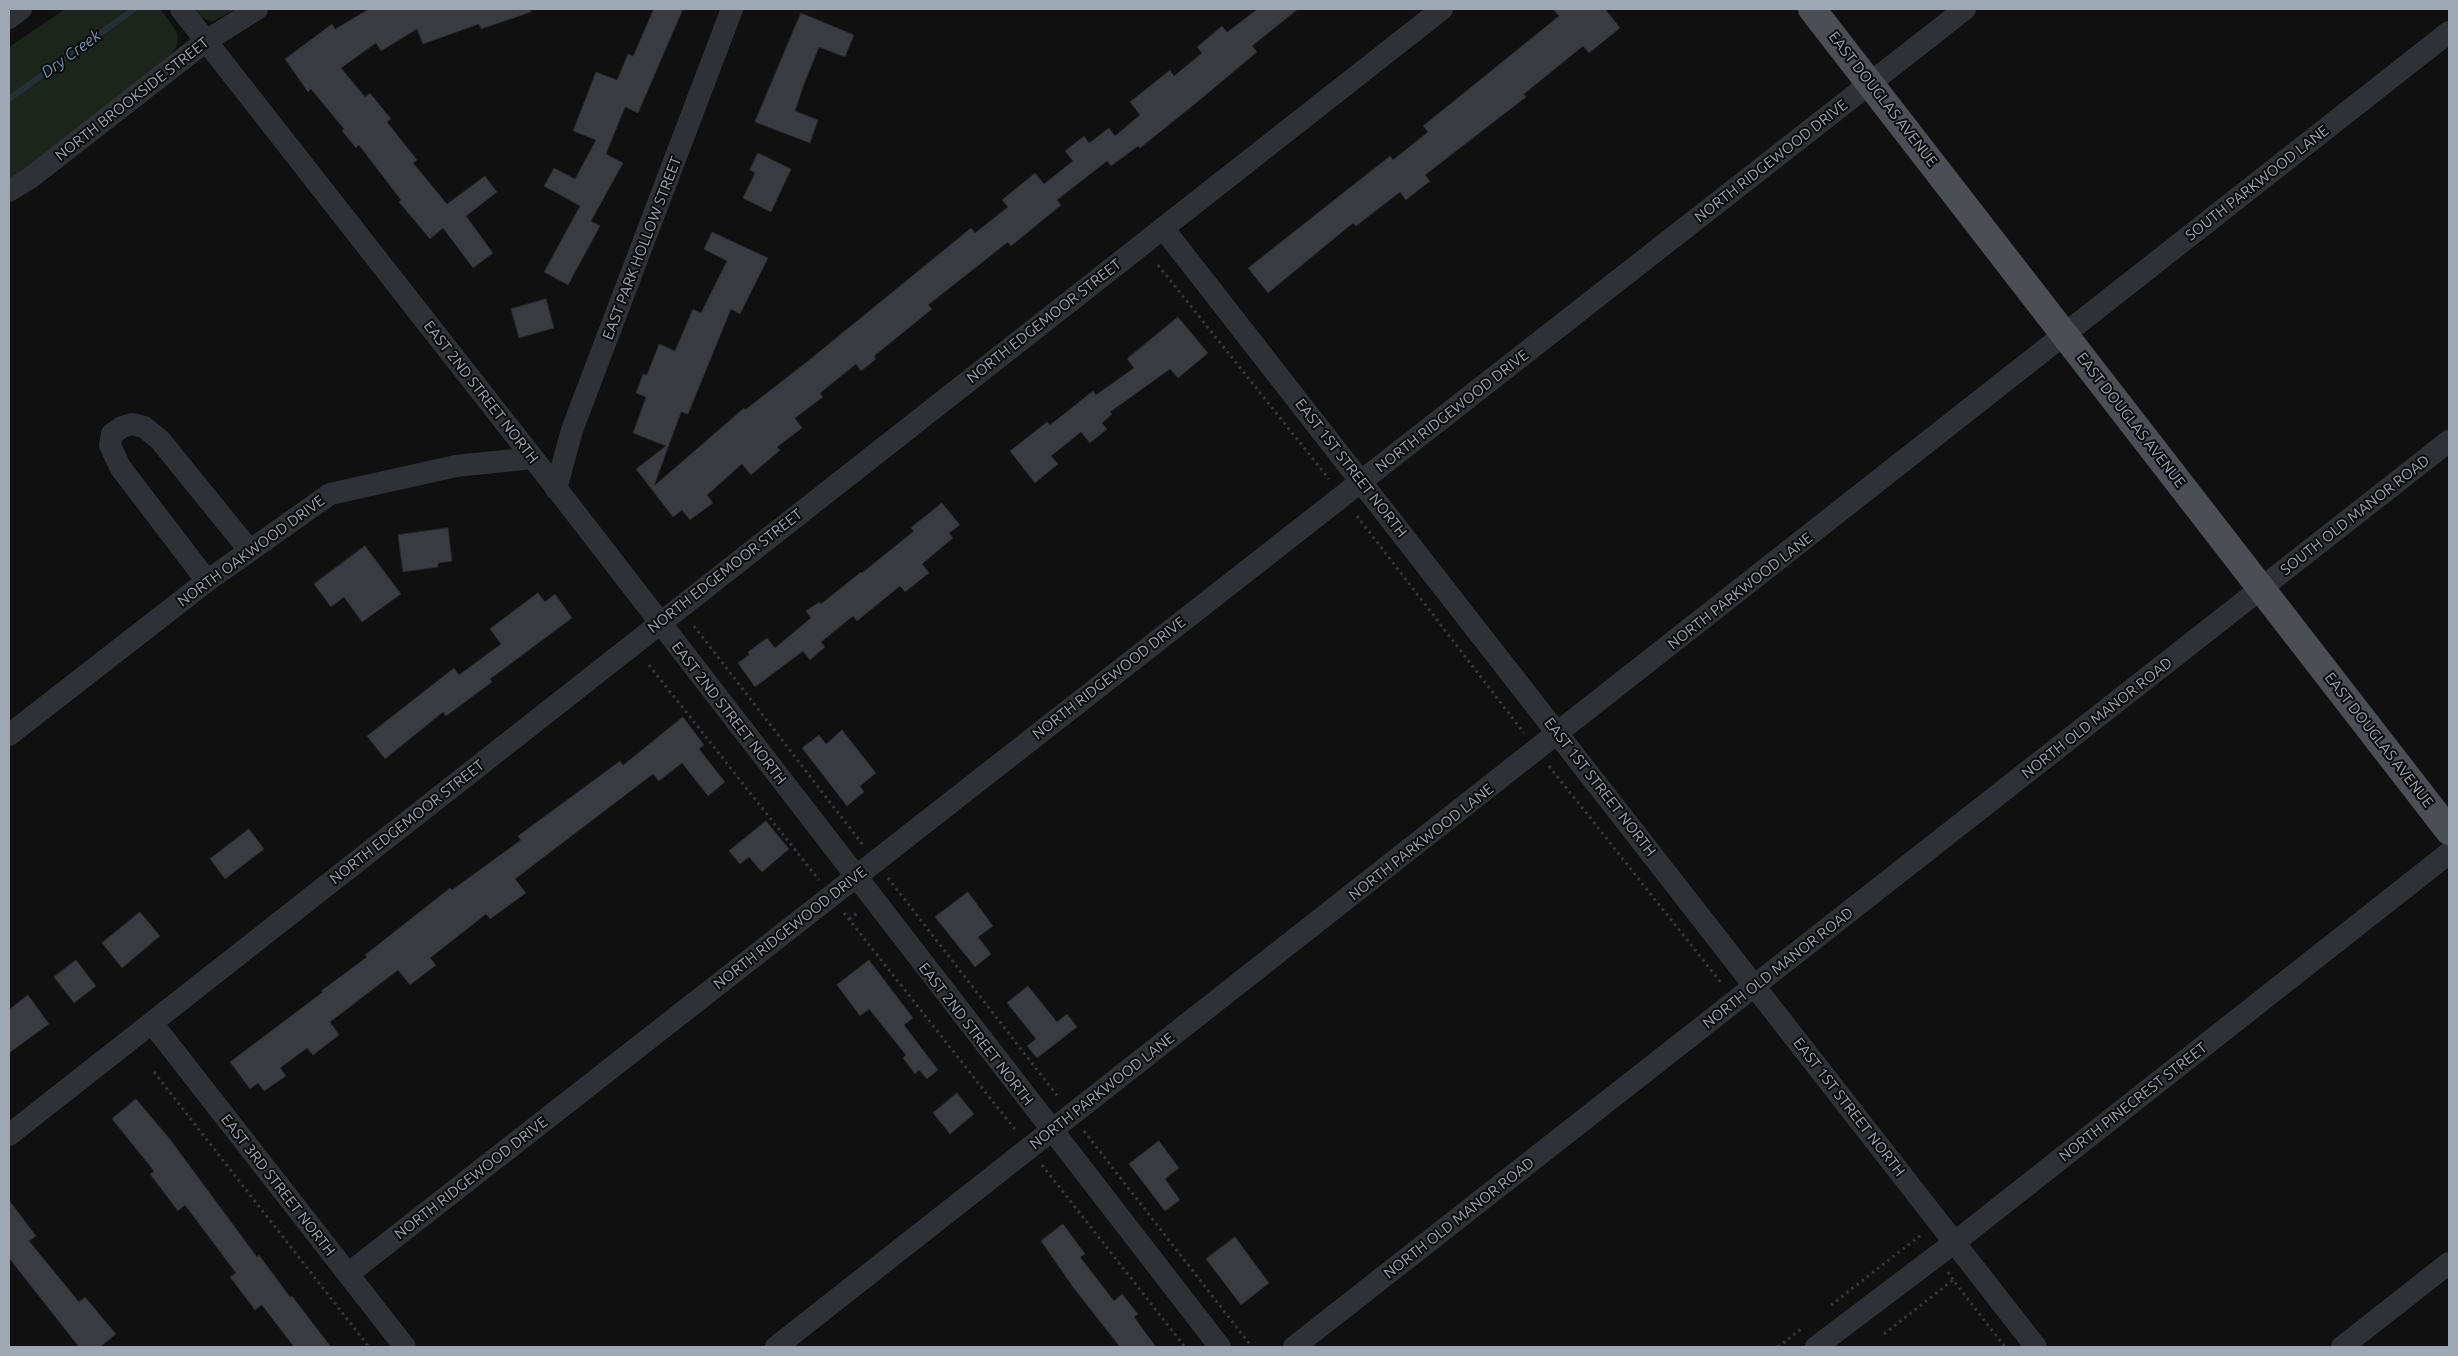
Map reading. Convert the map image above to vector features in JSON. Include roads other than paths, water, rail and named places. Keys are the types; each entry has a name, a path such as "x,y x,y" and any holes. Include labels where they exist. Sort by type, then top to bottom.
{"main road":[{"name":"EAST DOUGLAS AVENUE","path":"1812,9 2449,831"}],"street":[{"path":"9,18 20,9"},
{"name":"NORTH BROOKSIDE STREET","path":"9,192 30,178 193,24 256,9"},
{"name":"EAST PARK HOLLOW STREET","path":"556,489 572,430 726,30 732,9"},
{"name":"NORTH EDGEMOOR STREET","path":"9,1135 1442,9"},
{"name":"NORTH RIDGEWOOD DRIVE","path":"348,1274 1965,9"},
{"name":"EAST 2ND STREET NORTH","path":"193,24 533,458 1051,1131 1220,1347"},
{"name":"SOUTH PARKWOOD LANE","path":"2065,335 2449,32"},
{"name":"EAST 1ST STREET NORTH","path":"1163,228 2036,1347"},
{"name":"NORTH PARKWOOD LANE","path":"776,1347 2065,335"},
{"path":"207,581 120,466 110,445 112,434 122,426 132,424 144,427 160,440 250,551"},
{"name":"SOUTH OLD MANOR ROAD","path":"2262,590 2449,441"},
{"name":"NORTH OAKWOOD DRIVE","path":"9,735 207,581 330,494 456,466 533,458"},
{"name":"NORTH OLD MANOR ROAD","path":"1294,1347 2262,590"},
{"name":"NORTH PINECREST STREET","path":"1816,1347 1955,1242 2449,854"},
{"name":"EAST 3RD STREET NORTH","path":"152,1024 405,1347"},
{"path":"2342,1347 2449,1263"}],"waterway":[{"name":"Dry Creek","path":"9,99 134,9"}]}
